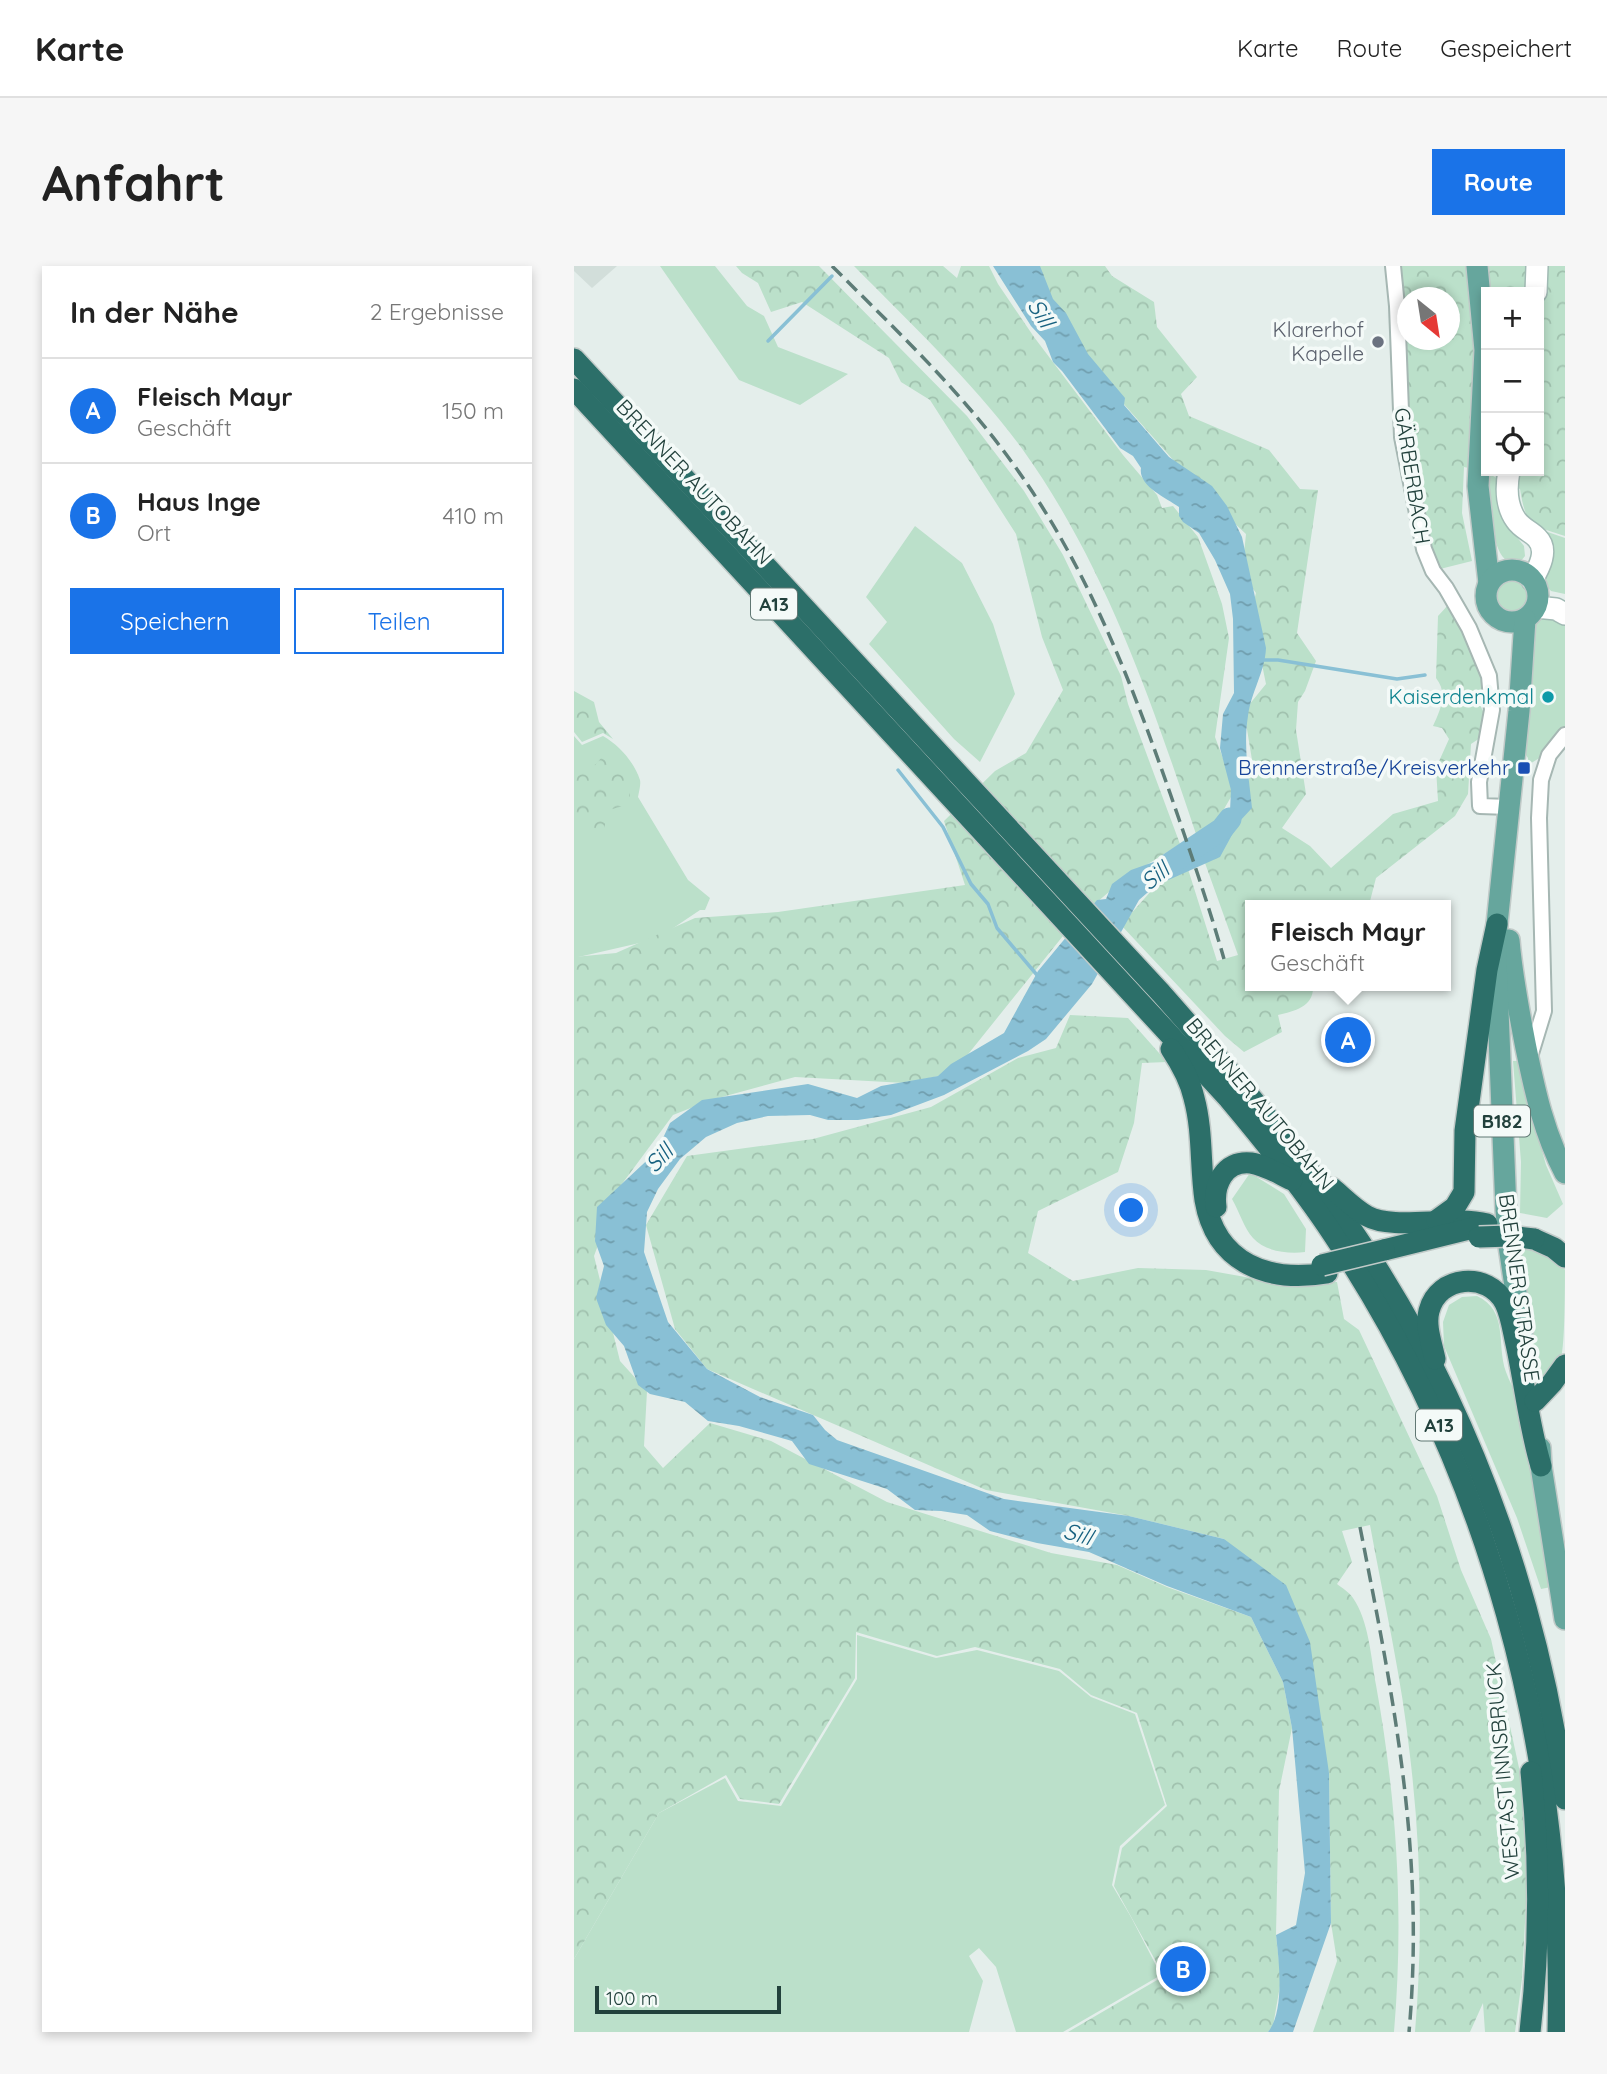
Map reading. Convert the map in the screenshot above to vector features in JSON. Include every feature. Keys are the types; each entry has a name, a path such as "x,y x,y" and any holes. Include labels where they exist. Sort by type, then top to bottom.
{"highway":[{"name":"BRENNER AUTOBAHN","path":"574,359 988,805 1201,1067"},
{"name":"BRENNER AUTOBAHN","path":"574,389 1302,1176 1378,1270 1442,1388 1474,1457 1514,1567 1546,1687 1565,1799"},
{"path":"1437,1220 1455,1207 1464,1192 1465,1131 1487,970 1497,924"},
{"path":"1201,1067 1198,1119 1207,1209 1214,1230 1223,1244 1244,1263 1265,1272 1291,1277 1386,1255 1478,1228 1508,1223 1536,1233 1565,1238"},
{"path":"1324,1269 1288,1268 1258,1261 1233,1241 1216,1212 1216,1184 1225,1171 1235,1165 1254,1163 1302,1176 1375,1220 1437,1220 1478,1228"},
{"name":"BRENNER AUTOBAHN","path":"1302,1176 1326,1223 1389,1325 1422,1386 1464,1478 1515,1631 1545,1765 1555,1851 1560,1953 1558,2032"},
{"path":"1536,1233 1565,1257"},
{"path":"1442,1388 1430,1333 1430,1307 1438,1294 1451,1285 1466,1281 1486,1284 1499,1293 1507,1309 1541,1466"},
{"path":"1535,1401 1565,1365"},
{"name":"WESTAST INNSBRUCK","path":"1515,1631 1535,1813 1538,1883 1537,1950 1530,2032"}],"main road":[{"path":"1478,266 1485,350 1478,486 1484,530 1519,593 1565,614"},
{"path":"1536,266 1536,287"},
{"path":"1508,476 1510,510 1527,531 1537,537 1543,550 1542,559 1519,593"},
{"name":"BRENNER STRASSE","path":"1519,593 1520,670 1497,924 1496,1009 1509,1246 1535,1401 1541,1466 1564,1611"},
{"path":"1519,593 1565,600"},
{"name":"BRENNER STRASSE","path":"1503,872 1511,968 1529,1062 1542,1120 1552,1149 1565,1172"}],"street":[{"name":"GÄRBERBACH","path":"1393,266 1402,437 1424,549 1433,571 1469,628 1489,676 1492,710 1479,782 1480,806 1509,807"},
{"path":"1529,1062 1544,1011 1539,818 1541,779 1549,755 1565,735"}],"shaded area":[{"path":"574,266 617,266 592,288 574,271"}],"green space":[{"path":"660,266 715,266 747,306 764,316 778,347 848,374 800,405 739,380"},
{"path":"736,266 819,266 967,416 1024,491 1063,555 1121,676 1128,704 1180,844 1124,879 1075,921 953,1073 905,1083 795,1077 711,1100 673,1115 619,1188 594,1256 620,1361 647,1391 644,1446 663,1468 710,1423 771,1441 887,1502 1051,1553 1117,1565 1167,1587 1251,1617 1283,1682 1292,1728 1279,1791 1276,1935 1281,1980 1273,2026 1268,2032 1068,2032 1164,1976 1114,1886 1122,1848 1167,1806 1137,1713 1091,1695 1060,1669 975,1647 937,1656 856,1632 855,1678 779,1804 740,1799 726,1775 659,1813 574,1959 574,957 616,953 695,918 778,912 965,885 944,821 995,771 1026,753 1063,690 1042,637 1016,534 930,400 901,382 889,358 802,302 771,312 758,283"},
{"path":"854,266 943,266 957,278 961,266 989,266 1034,337 1123,455 1157,495 1162,508 1173,506 1198,537 1222,604 1229,638 1215,737 1235,790 1209,835 1197,837 1124,637 1103,588 1052,494 1023,450 984,401"},
{"path":"1032,266 1105,266 1112,276 1154,302 1157,327 1197,377 1181,394 1189,416 1269,450 1300,489 1318,490 1297,633 1316,661 1298,702 1296,730 1306,794 1282,828 1310,846 1331,868 1393,814 1438,801 1436,768 1449,739 1442,728 1433,726 1441,707 1442,695 1436,678 1438,616 1450,603 1471,648 1486,694 1479,703 1485,715 1483,736 1471,744 1468,794 1455,816 1376,878 1370,900 1245,900 1245,991 1312,991 1310,999 1302,1007 1278,1015 1282,1032 1244,1052 1225,1036 1121,925 1159,882 1188,869 1217,961 1238,955 1205,863 1235,820 1253,766 1244,711 1266,684 1259,650 1246,631 1256,593 1242,573 1246,534 1205,496 1092,368"},
{"path":"1398,266 1565,266 1565,536 1532,522 1525,510 1520,489 1495,476 1544,476 1544,287 1481,287 1481,471 1464,467 1462,513 1472,561 1436,570 1408,450 1403,350 1460,350 1460,287 1399,287"},
{"path":"1487,476 1499,479 1512,531 1524,546 1525,556 1521,561 1511,563 1504,558 1498,549 1491,522"},
{"path":"915,526 962,563 993,624 1015,694 980,762 954,739 869,644 887,622 866,597"},
{"path":"1539,529 1565,538 1565,594 1551,591 1542,580"},
{"path":"1511,576 1525,582 1531,596 1525,610 1511,616 1497,610 1491,596 1497,582"},
{"path":"1543,614 1565,626 1565,730 1546,754 1528,765 1524,752 1532,620"},
{"path":"574,691 594,702 599,722 613,739 603,733 582,742 574,732"},
{"path":"574,736 582,745 603,736 625,755 640,780 638,797 688,880 710,898 705,910 700,910 657,939 574,958"},
{"path":"602,757 622,760 630,780 630,804 609,810 603,832 574,821 574,759 595,765"},
{"path":"1070,1015 1128,1018 1167,1062 1142,1063 1134,1123 1118,1172 1038,1211 1028,1253 1073,1281 1138,1268 1206,1270 1274,1282 1337,1282 1344,1319 1359,1330 1437,1496 1461,1570 1491,1639 1521,1777 1528,1865 1522,1979 1515,2032 1485,2032 1483,2003 1470,2032 1415,2032 1420,1928 1414,1790 1407,1727 1370,1525 1342,1531 1352,1562 1337,1584 1353,1598 1363,1618 1371,1652 1389,1772 1398,1901 1394,2032 1313,2032 1337,1961 1331,1923 1329,1773 1224,1539 1129,1516 986,1490 707,1369 675,1329 646,1225 687,1156 813,1139 931,1107 1018,1058 1056,1048"},
{"path":"1513,1061 1517,1061 1546,1165 1563,1204 1547,1218 1520,1213 1521,1162"},
{"path":"1250,1173 1284,1194 1306,1229 1305,1252 1292,1253 1271,1249 1258,1243 1250,1234 1232,1199"},
{"path":"1519,1246 1539,1249 1552,1255 1565,1270 1561,1357 1538,1387 1524,1314"},
{"path":"1477,1296 1487,1302 1498,1319 1503,1361 1518,1398 1551,1587 1541,1589 1517,1518 1444,1346 1443,1322 1449,1305 1462,1297"},
{"path":"857,1635 936,1658 977,1650 1059,1671 1091,1697 1135,1714 1165,1805 1120,1846 1112,1885 1161,1975 1063,2032 1016,2032 996,1967 979,1948 969,1956 983,1981 969,2032 574,2032 574,1959 659,1813 725,1778 738,1801 781,1806 857,1679"}],"water":[{"path":"993,266 1040,266 1053,299 1066,313 1088,354 1125,398 1124,405 1169,457 1212,486 1227,506 1242,537 1266,648 1247,727 1247,762 1252,808 1239,822 1220,857 1155,886 1139,900 1092,984 1046,1039 944,1095 891,1115 858,1120 828,1120 810,1115 768,1116 737,1123 706,1137 680,1159 658,1189 647,1212 644,1252 668,1322 707,1369 760,1397 813,1415 837,1440 1004,1499 1129,1516 1224,1539 1286,1585 1310,1642 1329,1773 1331,1923 1293,2032 1268,2032 1277,2012 1279,1999 1276,1935 1296,1925 1305,1873 1292,1728 1283,1682 1251,1617 1167,1586 1089,1552 990,1531 967,1515 915,1510 887,1489 809,1464 792,1441 739,1426 708,1421 685,1402 650,1394 638,1385 624,1346 606,1325 596,1298 604,1266 595,1241 597,1207 657,1151 670,1123 702,1100 808,1084 857,1098 881,1086 938,1076 951,1064 1004,1033 1038,971 1097,900 1106,899 1112,884 1131,870 1199,846 1219,829 1230,811 1231,790 1220,748 1223,714 1234,693 1230,594 1199,533 1183,522 1179,516 1179,507 1148,486 1133,456 1120,448 1053,362 1045,341 1031,326"}],"waterway":[{"path":"768,341 832,276"},
{"path":"1262,660 1278,660 1397,679 1425,675"},
{"path":"898,770 943,827 971,884 988,904 997,928 1037,975"},
{"name":"Sill","path":"1168,865 1222,829 1230,819"}],"railway":[{"path":"832,266 925,360 991,434 1037,499 1061,539 1103,621 1138,706 1170,793 1224,959"},
{"path":"1360,1527 1395,1716 1403,1778 1413,1902 1409,2032"}],"place":[{"name":"Klarerhof Kapelle","path":"1378,342"},
{"name":"Kaiserdenkmal","path":"1548,697"},
{"name":"Brennerstraße/Kreisverkehr","path":"1524,768"},
{"name":"Fleisch Mayr","path":"1348,1040"},
{"name":"Haus Inge","path":"1183,1969"}]}
